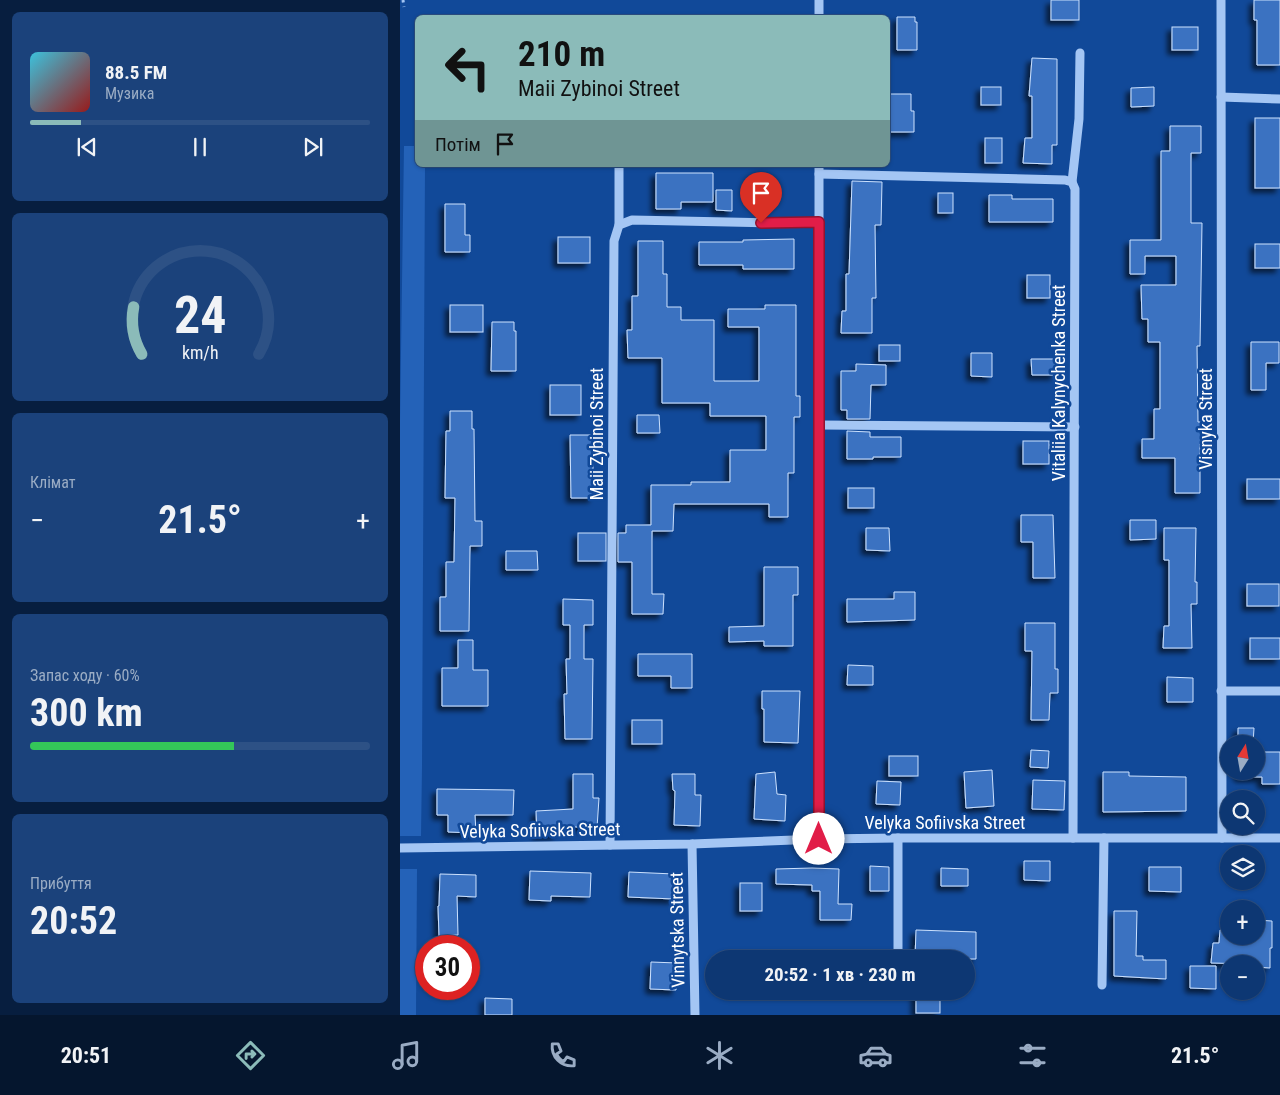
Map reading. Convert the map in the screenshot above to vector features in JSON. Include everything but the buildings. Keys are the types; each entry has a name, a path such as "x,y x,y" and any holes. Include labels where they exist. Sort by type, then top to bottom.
{"street":[{"path":"819,0 819,15"},
{"name":"Visnyka Street","path":"1221,0 1222,838"},
{"name":"Vitaliia Kalynychenka Street","path":"1072,838 1075,189 1072,182 1079,119 1080,53"},
{"path":"1221,97 1280,99"},
{"name":"Maii Zybinoi Street","path":"610,845 614,241 619,225 619,167"},
{"path":"819,839 819,170 1072,182"},
{"path":"619,225 632,220 770,223 819,222"},
{"path":"819,424 1075,427"},
{"path":"1221,690 1280,691"},
{"path":"898,838 898,950"},
{"name":"Velyka Sofiivska Street","path":"400,848 692,844 898,838 1280,838"},
{"path":"1102,985 1104,838"},
{"name":"Vinnytska Street","path":"692,844 695,1015"}],"path":[{"path":"404,0 404,7"}],"shaded area":[{"path":"404,146 415,146 415,167 425,167 421,836 400,836 400,421"},
{"path":"400,869 417,869 417,935 415,935 416,1015 400,1015"}],"route":[{"path":"761,223 819,222 819,839"}]}
